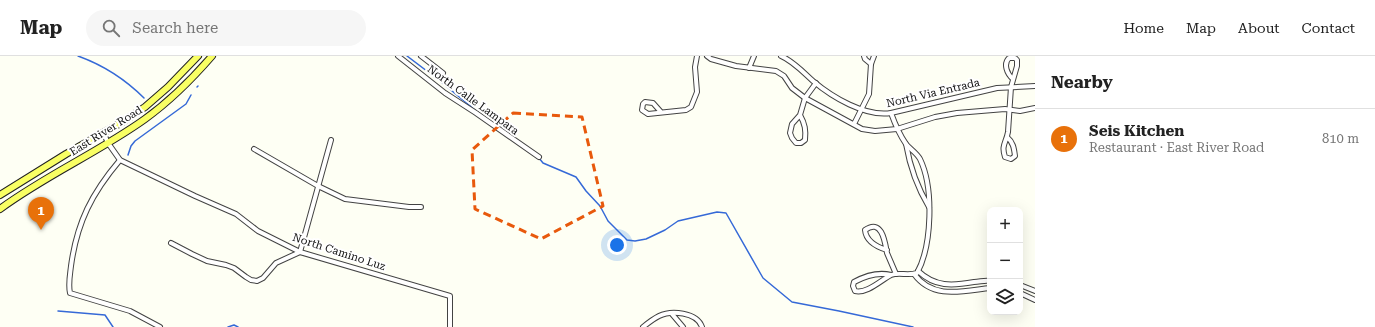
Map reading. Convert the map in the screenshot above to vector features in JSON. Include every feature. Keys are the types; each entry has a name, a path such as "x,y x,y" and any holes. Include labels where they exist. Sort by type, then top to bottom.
{"main road":[{"name":"East River Road","path":"0,195 66,154 104,134 145,106 168,87 198,56"},
{"name":"East River Road","path":"0,209 72,163 108,143 139,123 157,110 190,80 212,56"}],"street":[{"name":"North Calle Lampara","path":"398,56 445,93 539,157"},
{"name":"North Calle Lampara","path":"421,56 443,73"},
{"path":"661,112 686,110 691,107 697,92 695,67 697,56"},
{"path":"707,56 711,59 736,66 776,71 784,76 792,88 805,98 862,129 875,131 897,129 935,117 957,113 995,110 1020,111 1035,108"},
{"path":"749,68 754,56"},
{"name":"North Via Entrada","path":"781,56 795,65 816,83 846,103 872,113 891,113 997,88 1035,86"},
{"path":"864,56 865,59 871,64"},
{"path":"854,124 869,94 871,64 874,56"},
{"path":"1007,137 1012,141 1015,156 1012,159 1005,157 1003,144 1007,137 1012,79 1017,66 1017,60 1013,57 1007,60 1006,63 1009,76 1012,79"},
{"path":"800,115 804,122 806,131 805,140 801,144 796,143 790,132 792,124 800,115 805,98 816,83"},
{"path":"891,113 897,129 906,144 920,158 928,185 929,225 926,247 924,257 916,272"},
{"name":"North Camino Luz","path":"104,134 108,143 120,160 236,214 258,231 300,252 450,296 450,327"},
{"path":"171,243 207,260 234,268 251,280 256,281 262,278 276,263 300,252 331,140"},
{"path":"906,144 910,164 916,182 929,208"},
{"path":"254,149 318,186 345,199 409,207 421,207"},
{"path":"120,160 104,178 85,212 78,230 69,286 70,294 130,311 160,327"},
{"path":"887,250 876,245 868,238 865,230 872,226 878,228 882,233 885,240 894,274"},
{"path":"916,272 922,283 933,289 946,292 962,292 987,288"},
{"path":"894,274 859,292 855,291 854,282 859,279 885,274 916,272 936,283 946,285 987,281"},
{"path":"1023,286 1035,291"},
{"path":"1023,294 1035,300"},
{"path":"643,327 659,316 682,313 698,319 702,327"},
{"path":"672,314 683,327"}],"highlighted area":[{"path":"513,113 582,117 603,206 541,239 475,209 472,150"}],"waterway":[{"path":"78,56 113,73 144,98"},
{"path":"407,56 475,110"},
{"path":"128,155 131,146 135,141 186,104 191,95"},
{"path":"539,158 543,163 576,177 586,191 600,206 608,221 627,240 635,241 646,239 665,230 678,221 717,212 726,213 763,278 792,302 913,327"},
{"path":"58,311 105,315 113,327"},
{"path":"228,327 234,325 238,327"}],"place":[{"name":"Seis Kitchen","path":"41,230"}]}
